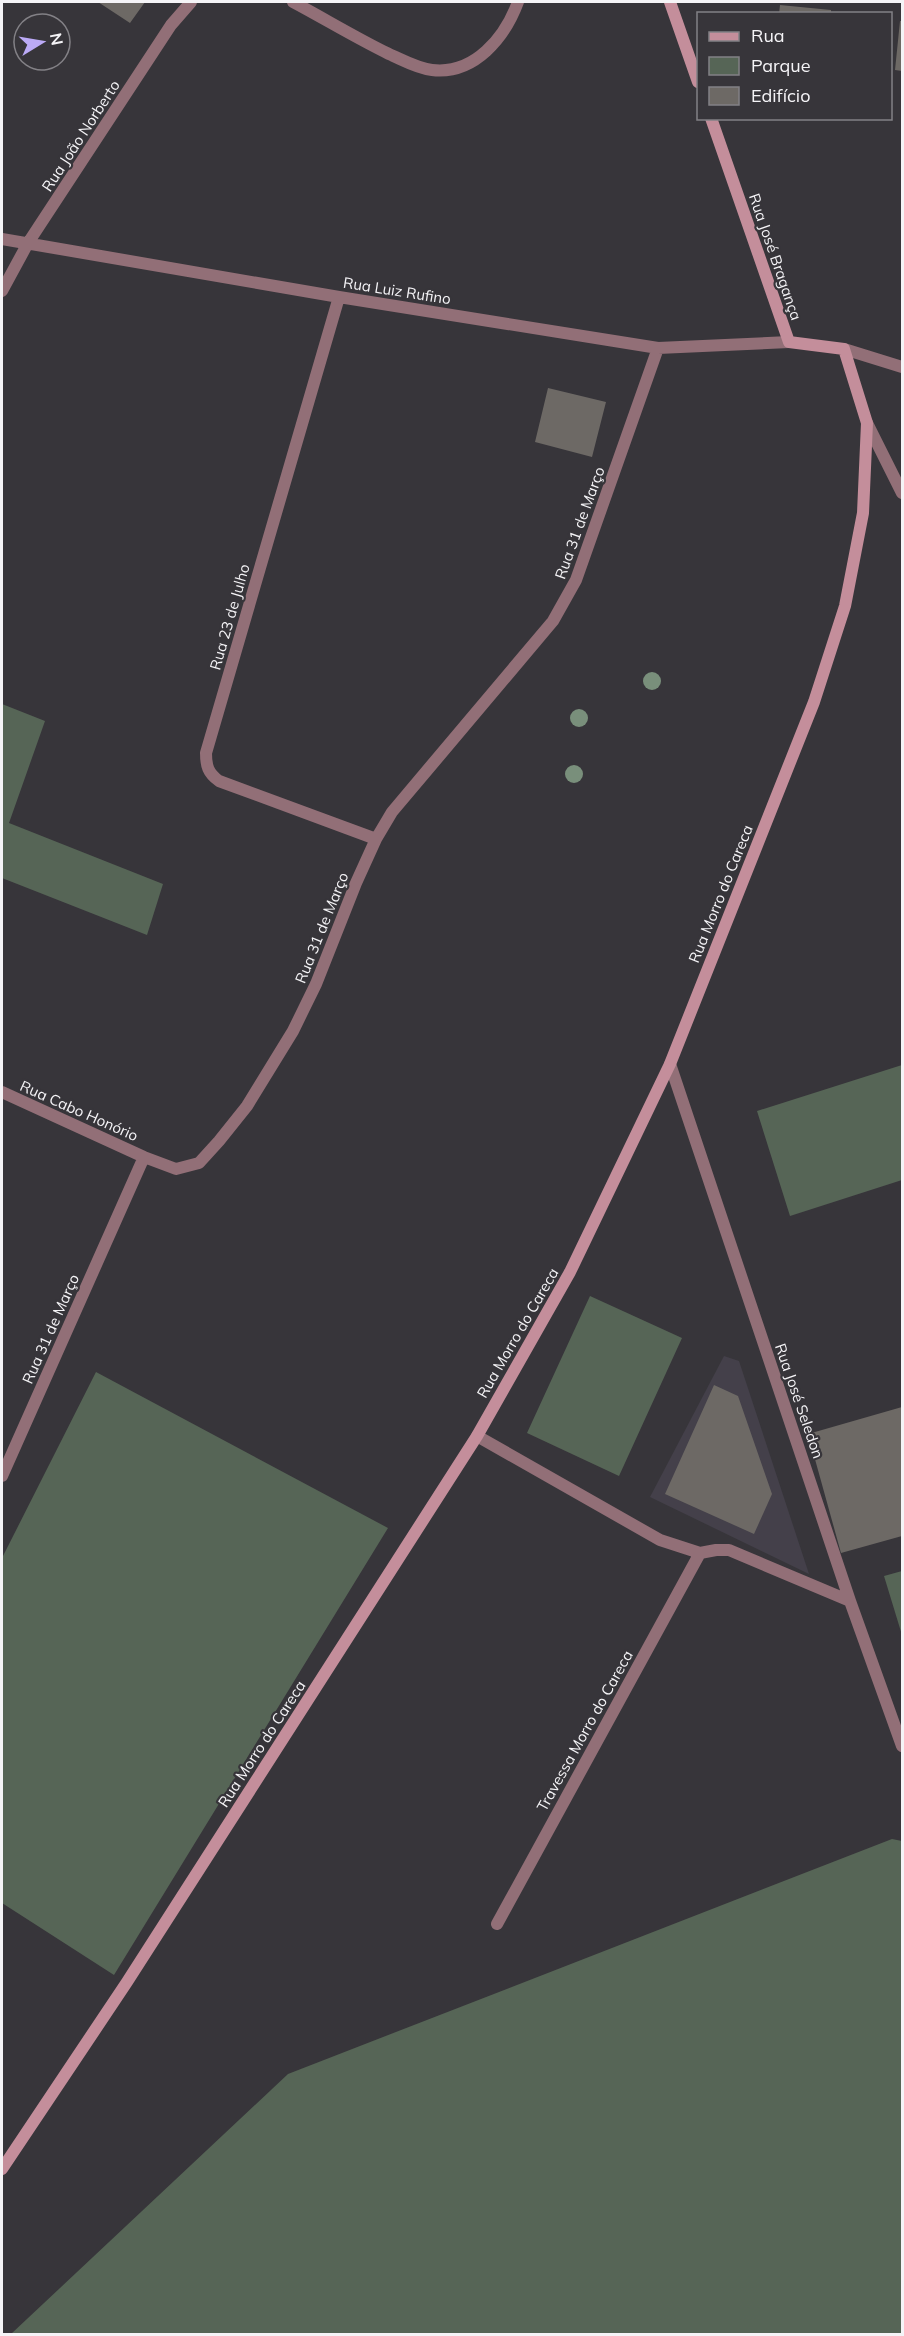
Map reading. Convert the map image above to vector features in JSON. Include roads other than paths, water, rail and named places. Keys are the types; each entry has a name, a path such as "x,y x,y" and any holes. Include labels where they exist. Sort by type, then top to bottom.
{"street":[{"name":"Rua João Norberto","path":"2,291 28,243 171,25 191,2"},
{"path":"293,2 417,67 435,70 462,66 498,41 518,2"},
{"path":"670,2 697,76"},
{"name":"Rua José Bragança","path":"712,120 789,342 844,349"},
{"name":"Rua Luiz Rufino","path":"2,239 339,297 658,348 789,342"},
{"name":"Rua 23 de Julho","path":"339,297 206,753 206,765 210,775 219,781 376,839"},
{"name":"Rua 31 de Março","path":"2,1476 144,1157 176,1169 199,1163 247,1106 293,1031 316,984 356,883 376,839 392,812 553,621 576,580 658,348"},
{"path":"844,349 903,367"},
{"path":"844,349 867,423 903,493"},
{"name":"Rua Morro do Careca","path":"2,2169 127,1982 477,1436 570,1272 670,1064 814,702 845,606 863,513 867,423"},
{"name":"Rua José Seledon","path":"670,1064 850,1601 903,1746"},
{"name":"Rua Cabo Honório","path":"2,1092 144,1157"},
{"path":"477,1436 660,1540 699,1553 729,1550 850,1601"},
{"name":"Travessa Morro do Careca","path":"497,1924 699,1553"}]}
